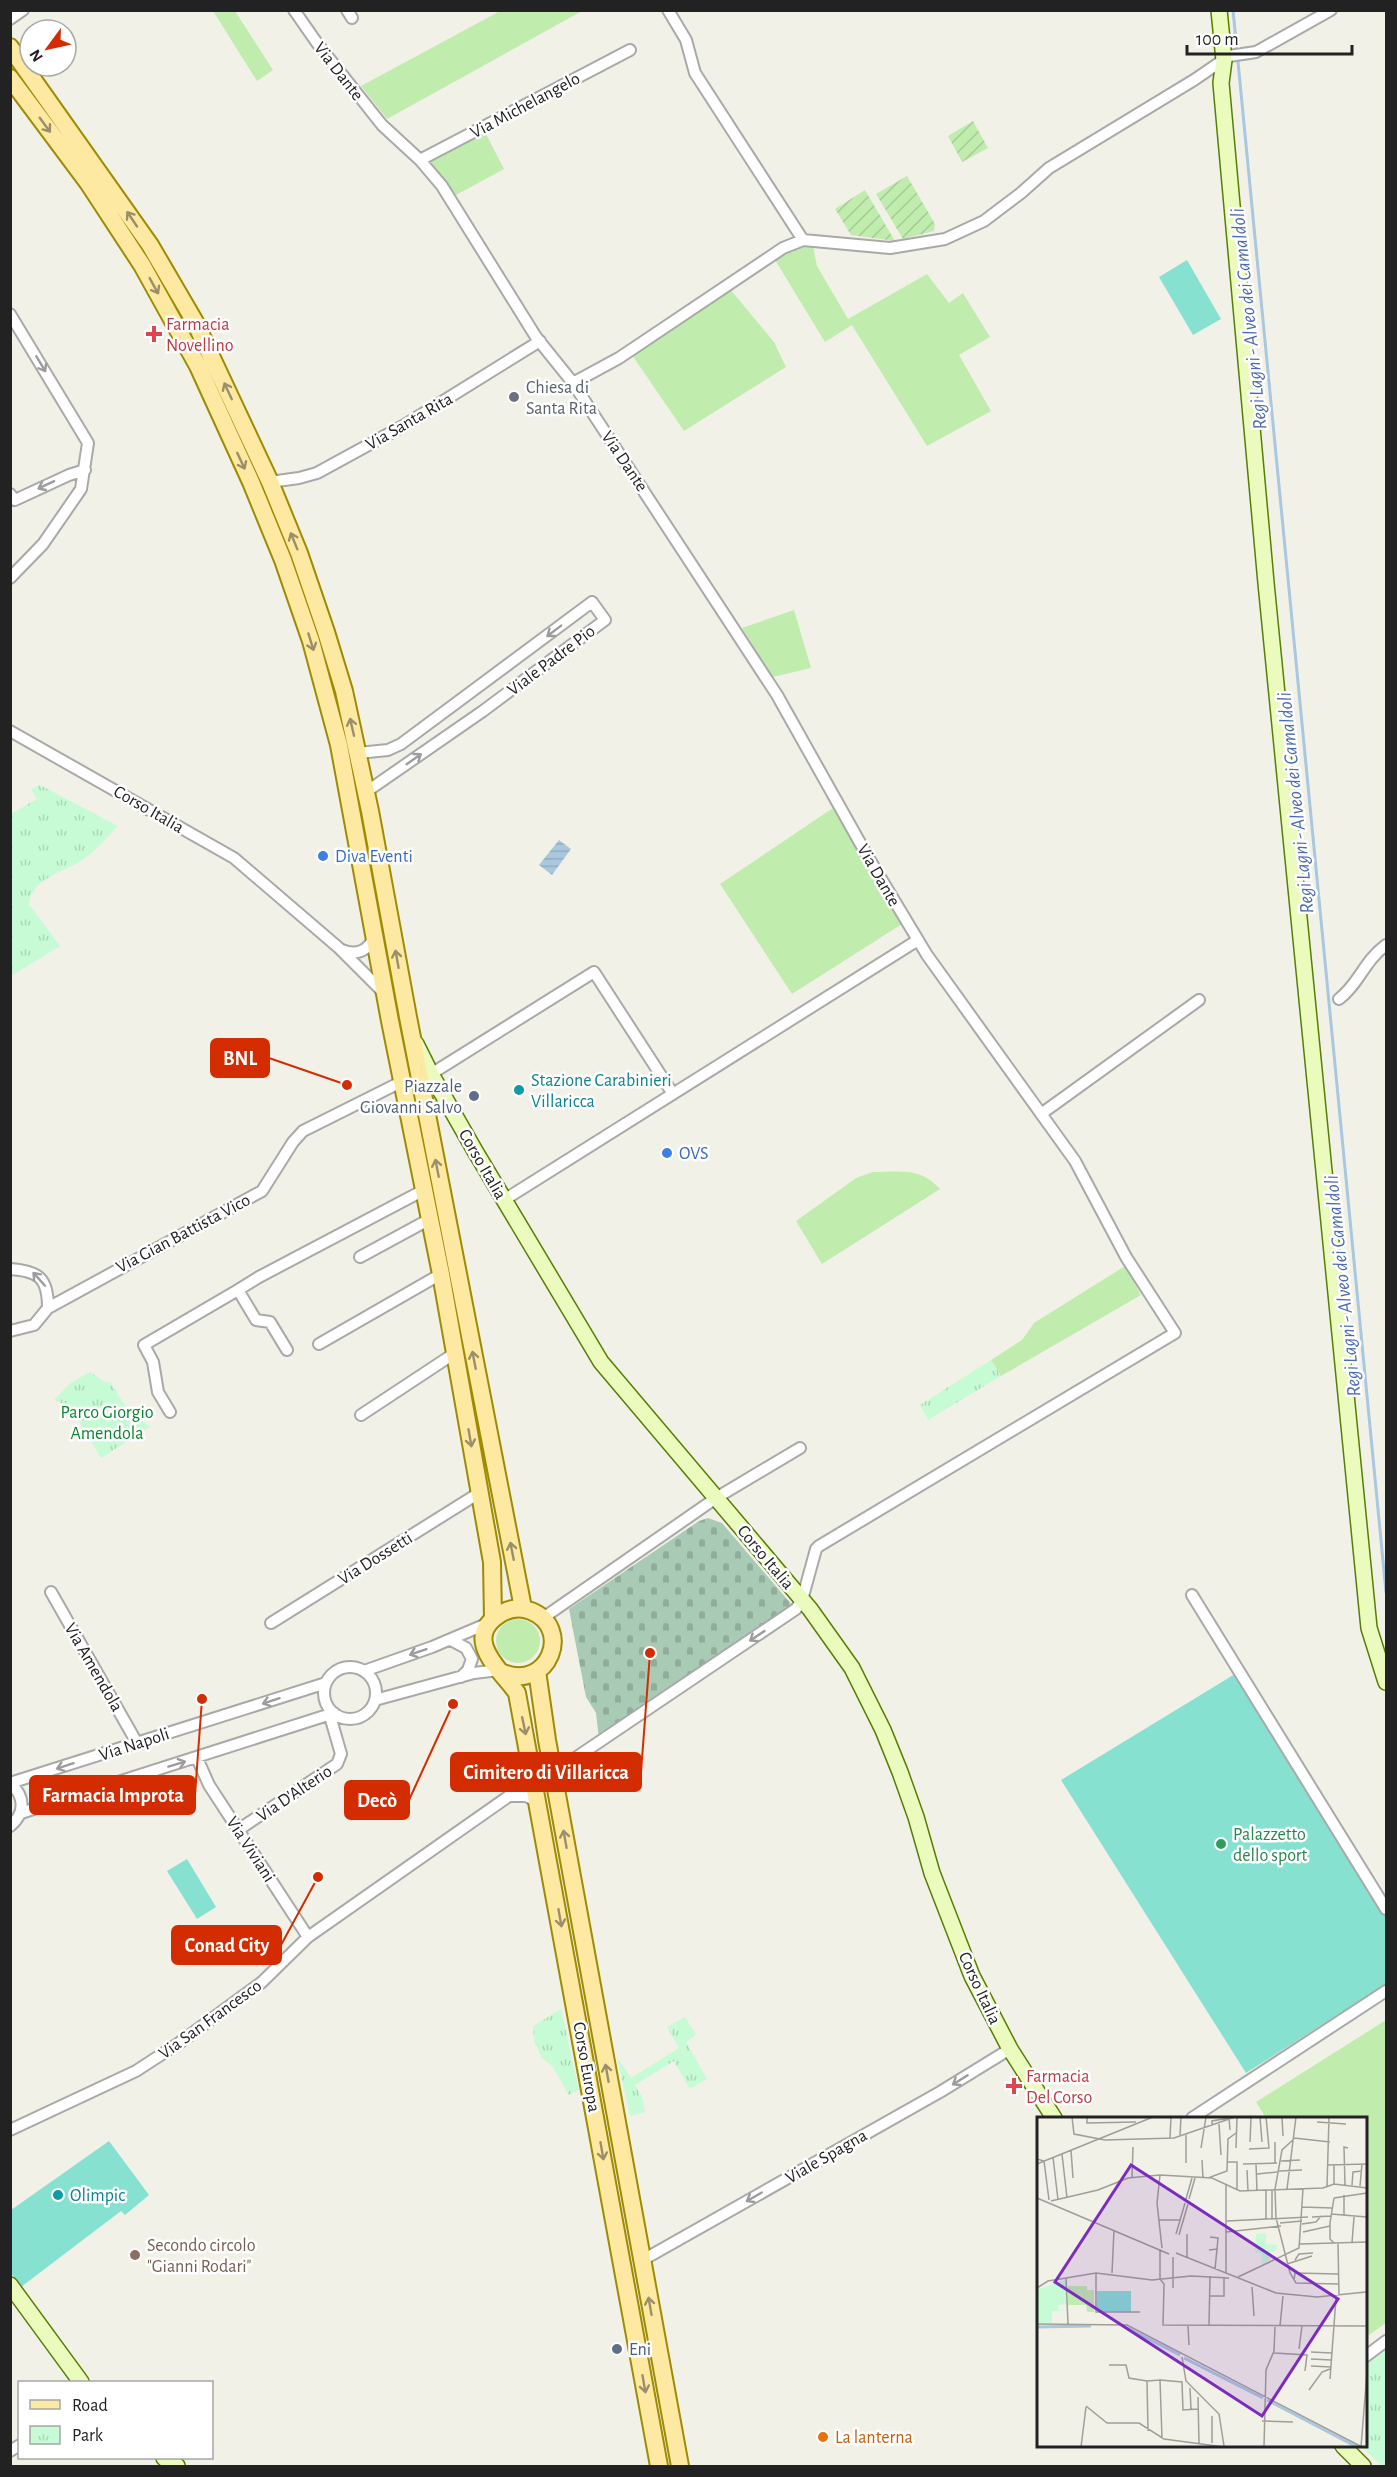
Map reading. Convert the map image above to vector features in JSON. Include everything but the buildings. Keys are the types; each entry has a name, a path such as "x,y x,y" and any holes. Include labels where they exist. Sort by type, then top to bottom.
{"main road":[{"path":"10,47 150,245 210,351 270,482 299,553 326,632 344,691 366,792 523,1608"},
{"path":"12,82 89,184 142,265 198,366 251,482 283,560 311,640 330,709 441,1274 492,1562 492,1621"},
{"path":"386,996 399,1005 409,1024"},
{"path":"391,1025 398,1012 403,1012 409,1024"},
{"path":"523,1608 543,1618 552,1634 553,1646 546,1663 537,1671 520,1677 501,1672 490,1662 484,1645 486,1632 492,1621 504,1612 523,1608"},
{"name":"Corso Europa","path":"537,1671 552,1770 680,2466"},
{"name":"Corso Europa","path":"501,1672 517,1693 659,2466"}],"street":[{"path":"10,19 23,10"},
{"name":"Via Dante","path":"294,10 316,43 382,125 420,160 442,186 540,341 573,383 777,695 918,940 1075,1161 1126,1257 1175,1332 819,1546 816,1549 802,1600"},
{"path":"668,10 686,40 695,73 803,240"},
{"path":"1219,10 1226,58 1221,83 1266,583 1369,1628 1386,1682"},
{"path":"573,383 619,358 783,248 803,240 890,248 945,239 984,221 1049,168 1226,58 1256,52 1330,10"},
{"name":"Via Michelangelo","path":"420,160 630,50"},
{"path":"10,314 88,443 81,489 42,544 10,579"},
{"name":"Via Santa Rita","path":"270,482 317,473 403,426 540,341"},
{"path":"12,499 69,474 85,470"},
{"name":"Viale Padre Pio","path":"358,753 388,750 401,744 592,602 605,620 483,711 366,792"},
{"name":"Corso Italia","path":"10,731 234,858 341,950 386,996"},
{"path":"341,950 356,953 365,950 371,945 375,933"},
{"path":"504,1200 918,940"},
{"path":"1339,999 1348,992 1369,959 1386,945"},
{"path":"431,1074 594,972 673,1094"},
{"path":"1041,1114 1199,1000"},
{"name":"Corso Italia","path":"409,1024 431,1074 448,1104 601,1362 802,1600 852,1668 883,1730 913,1807 932,1873 972,1976 1010,2049 1053,2117"},
{"name":"Via Gian Battista Vico","path":"10,1331 34,1325 48,1308 262,1191 293,1142 303,1131 403,1081"},
{"path":"426,1112 448,1104"},
{"path":"170,1412 158,1392 153,1362 144,1345 258,1277 424,1190"},
{"path":"360,1257 430,1219"},
{"path":"10,1269 30,1271 39,1278 48,1294 48,1308"},
{"path":"319,1344 441,1274"},
{"path":"238,1290 256,1320 270,1323 287,1350"},
{"path":"361,1414 455,1353"},
{"path":"543,1618 716,1498 800,1448"},
{"name":"Via Dossetti","path":"272,1623 479,1492"},
{"name":"Via Amendola","path":"51,1592 137,1743"},
{"path":"1192,1595 1386,1909"},
{"path":"552,1770 559,1769 796,1609 802,1600"},
{"path":"364,1671 451,1640 492,1621"},
{"path":"451,1640 466,1648 472,1659 468,1670 461,1677"},
{"path":"342,1668 357,1668 364,1671 375,1686 375,1700 368,1712 362,1716 347,1719 332,1715 324,1696 326,1683 330,1677 342,1668"},
{"path":"375,1700 461,1677 501,1672"},
{"name":"Via Napoli","path":"10,1783 326,1683"},
{"name":"Via Napoli","path":"21,1813 332,1715"},
{"name":"Via D'Alterio","path":"238,1830 337,1764 341,1754 332,1715"},
{"name":"Via Viviani","path":"197,1758 209,1785 308,1937"},
{"name":"Via San Francesco","path":"10,2130 136,2071 262,1982 308,1937 509,1796 530,1760"},
{"path":"10,1783 21,1796 21,1813 10,1826"},
{"path":"509,1796 526,1796 538,1802"},
{"path":"1194,2117 1386,1991"},
{"name":"Viale Spagna","path":"642,2261 940,2092 1010,2049"},
{"path":"10,2285 80,2381"},
{"path":"1367,2355 1386,2341"},
{"path":"1345,2447 1363,2466"}],"green space":[{"path":"502,10 582,11 387,119 361,86"},
{"path":"213,11 235,11 273,70 257,81"},
{"path":"973,121 988,148 962,162 948,136"},
{"path":"485,132 504,169 456,195 428,162"},
{"path":"907,176 935,224 934,231 903,239 876,194"},
{"path":"865,190 895,241 851,235 835,209"},
{"path":"805,245 813,246 817,266 848,319 927,274 949,303 963,293 990,337 959,355 991,411 927,446 852,325 825,342 775,260"},
{"path":"730,289 774,342 786,367 684,431 632,355"},
{"path":"794,610 811,668 773,677 742,628"},
{"path":"40,785 118,826 98,848 77,864 51,876 36,887 29,904 60,946 11,976 11,814 37,799 31,789"},
{"path":"833,808 902,924 792,994 720,884"},
{"path":"873,1172 917,1174 925,1177 940,1189 822,1264 796,1221 856,1178"},
{"path":"1125,1266 1141,1295 1001,1376 991,1360 1022,1340 1034,1323"},
{"path":"991,1360 1001,1376 928,1420 920,1405"},
{"name":"Parco Giorgio Amendola","path":"90,1372 103,1381 111,1383 126,1407 150,1427 101,1458 70,1406 54,1400 70,1383"},
{"path":"708,1518 722,1523 792,1605 599,1739 596,1713 586,1697 569,1609 699,1521"},
{"path":"518,1619 533,1626 540,1641 533,1656 518,1663 503,1656 496,1641 503,1626"},
{"path":"561,2009 579,2090 569,2095 553,2067 542,2058 534,2041 533,2026"},
{"path":"685,2017 696,2035 686,2042 707,2079 690,2089 674,2061 635,2085 643,2100 645,2112 630,2116 617,2057 631,2078 679,2048 667,2027"},
{"path":"1386,2020 1386,2323 1367,2336 1367,2117 1265,2117 1256,2102"},
{"path":"1386,2345 1386,2466 1382,2466 1362,2447 1367,2447 1367,2358"}],"shaded area":[{"path":"1187,260 1221,319 1193,335 1159,277"},
{"path":"559,840 571,849 552,875 539,865"},
{"name":"Palazzetto dello sport","path":"1235,1674 1386,1918 1386,1984 1246,2073 1061,1780"},
{"path":"187,1859 216,1907 197,1919 167,1871"},
{"path":"109,2141 149,2195 125,2215 121,2211 21,2287 11,2273 11,2210"}],"waterway":[{"name":"Regi Lagni - Alveo dei Camaldoli","path":"1233,10 1386,1592"}],"place":[{"name":"Farmacia Novellino","path":"154,334"},
{"name":"Chiesa di Santa Rita","path":"514,397"},
{"name":"Diva Eventi","path":"323,856"},
{"name":"BNL","path":"347,1085"},
{"name":"Stazione Carabinieri Villaricca","path":"519,1090"},
{"name":"Piazzale Giovanni Salvo","path":"474,1096"},
{"name":"OVS","path":"667,1153"},
{"name":"Cimitero di Villaricca","path":"650,1653"},
{"name":"Farmacia Improta","path":"202,1699"},
{"name":"Decò","path":"453,1704"},
{"name":"Palazzetto dello sport","path":"1221,1844"},
{"name":"Conad City","path":"318,1877"},
{"name":"Farmacia Del Corso","path":"1014,2086"},
{"name":"Olimpic","path":"58,2195"},
{"name":"Secondo circolo \"Gianni Rodari\"","path":"135,2255"},
{"name":"Eni","path":"617,2349"},
{"name":"La lanterna","path":"823,2437"}]}
